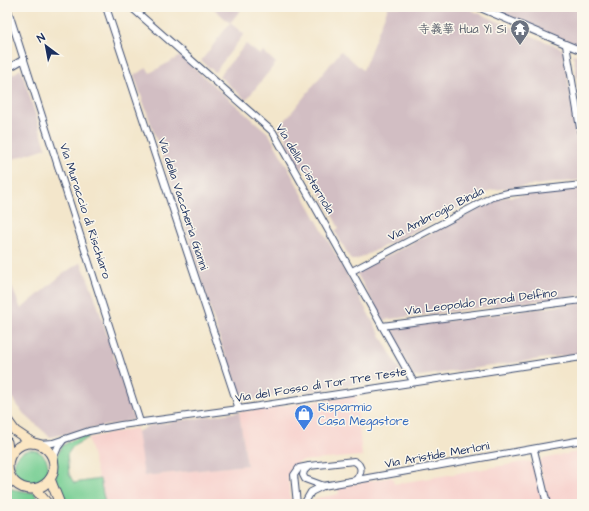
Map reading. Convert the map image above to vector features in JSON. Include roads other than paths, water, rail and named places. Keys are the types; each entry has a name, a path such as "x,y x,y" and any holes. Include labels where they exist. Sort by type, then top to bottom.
{"main road":[{"path":"7,420 15,431 50,453 54,466 50,479 46,484 35,489 20,487 10,477 7,470 9,456 7,442"},
{"path":"9,456 19,445 36,444"},
{"path":"50,479 60,504"},
{"path":"35,489 48,504"}],"street":[{"name":"Via Muraccio di Rischiaro","path":"7,7 140,422"},
{"name":"Via della Vaccheria Gianni","path":"106,7 239,409"},
{"name":"Via della Cisternola","path":"131,7 273,132 413,381"},
{"path":"478,7 582,51"},
{"path":"566,45 582,140"},
{"path":"7,70 24,59"},
{"name":"Via Ambrogio Binda","path":"352,271 492,197 508,193 582,185"},
{"name":"Via Leopoldo Parodi Delfino","path":"382,326 582,300"},
{"name":"Via del Fosso di Tor Tre Teste","path":"36,444 64,439 89,431 140,422 239,409 413,381 582,357"},
{"path":"53,459 58,447 64,439"},
{"name":"Via Aristide Merloni","path":"304,504 311,492 324,486 534,450 582,440"},
{"path":"534,450 547,504"},
{"path":"297,504 293,482 294,475 299,468 354,461 361,468 355,481"},
{"path":"309,466 303,472 305,479 312,483 324,486"}],"place":[{"name":"寺義華 Hua Yi Si","path":"520,46"},
{"name":"Risparmio Casa Megastore","path":"304,431"}]}
